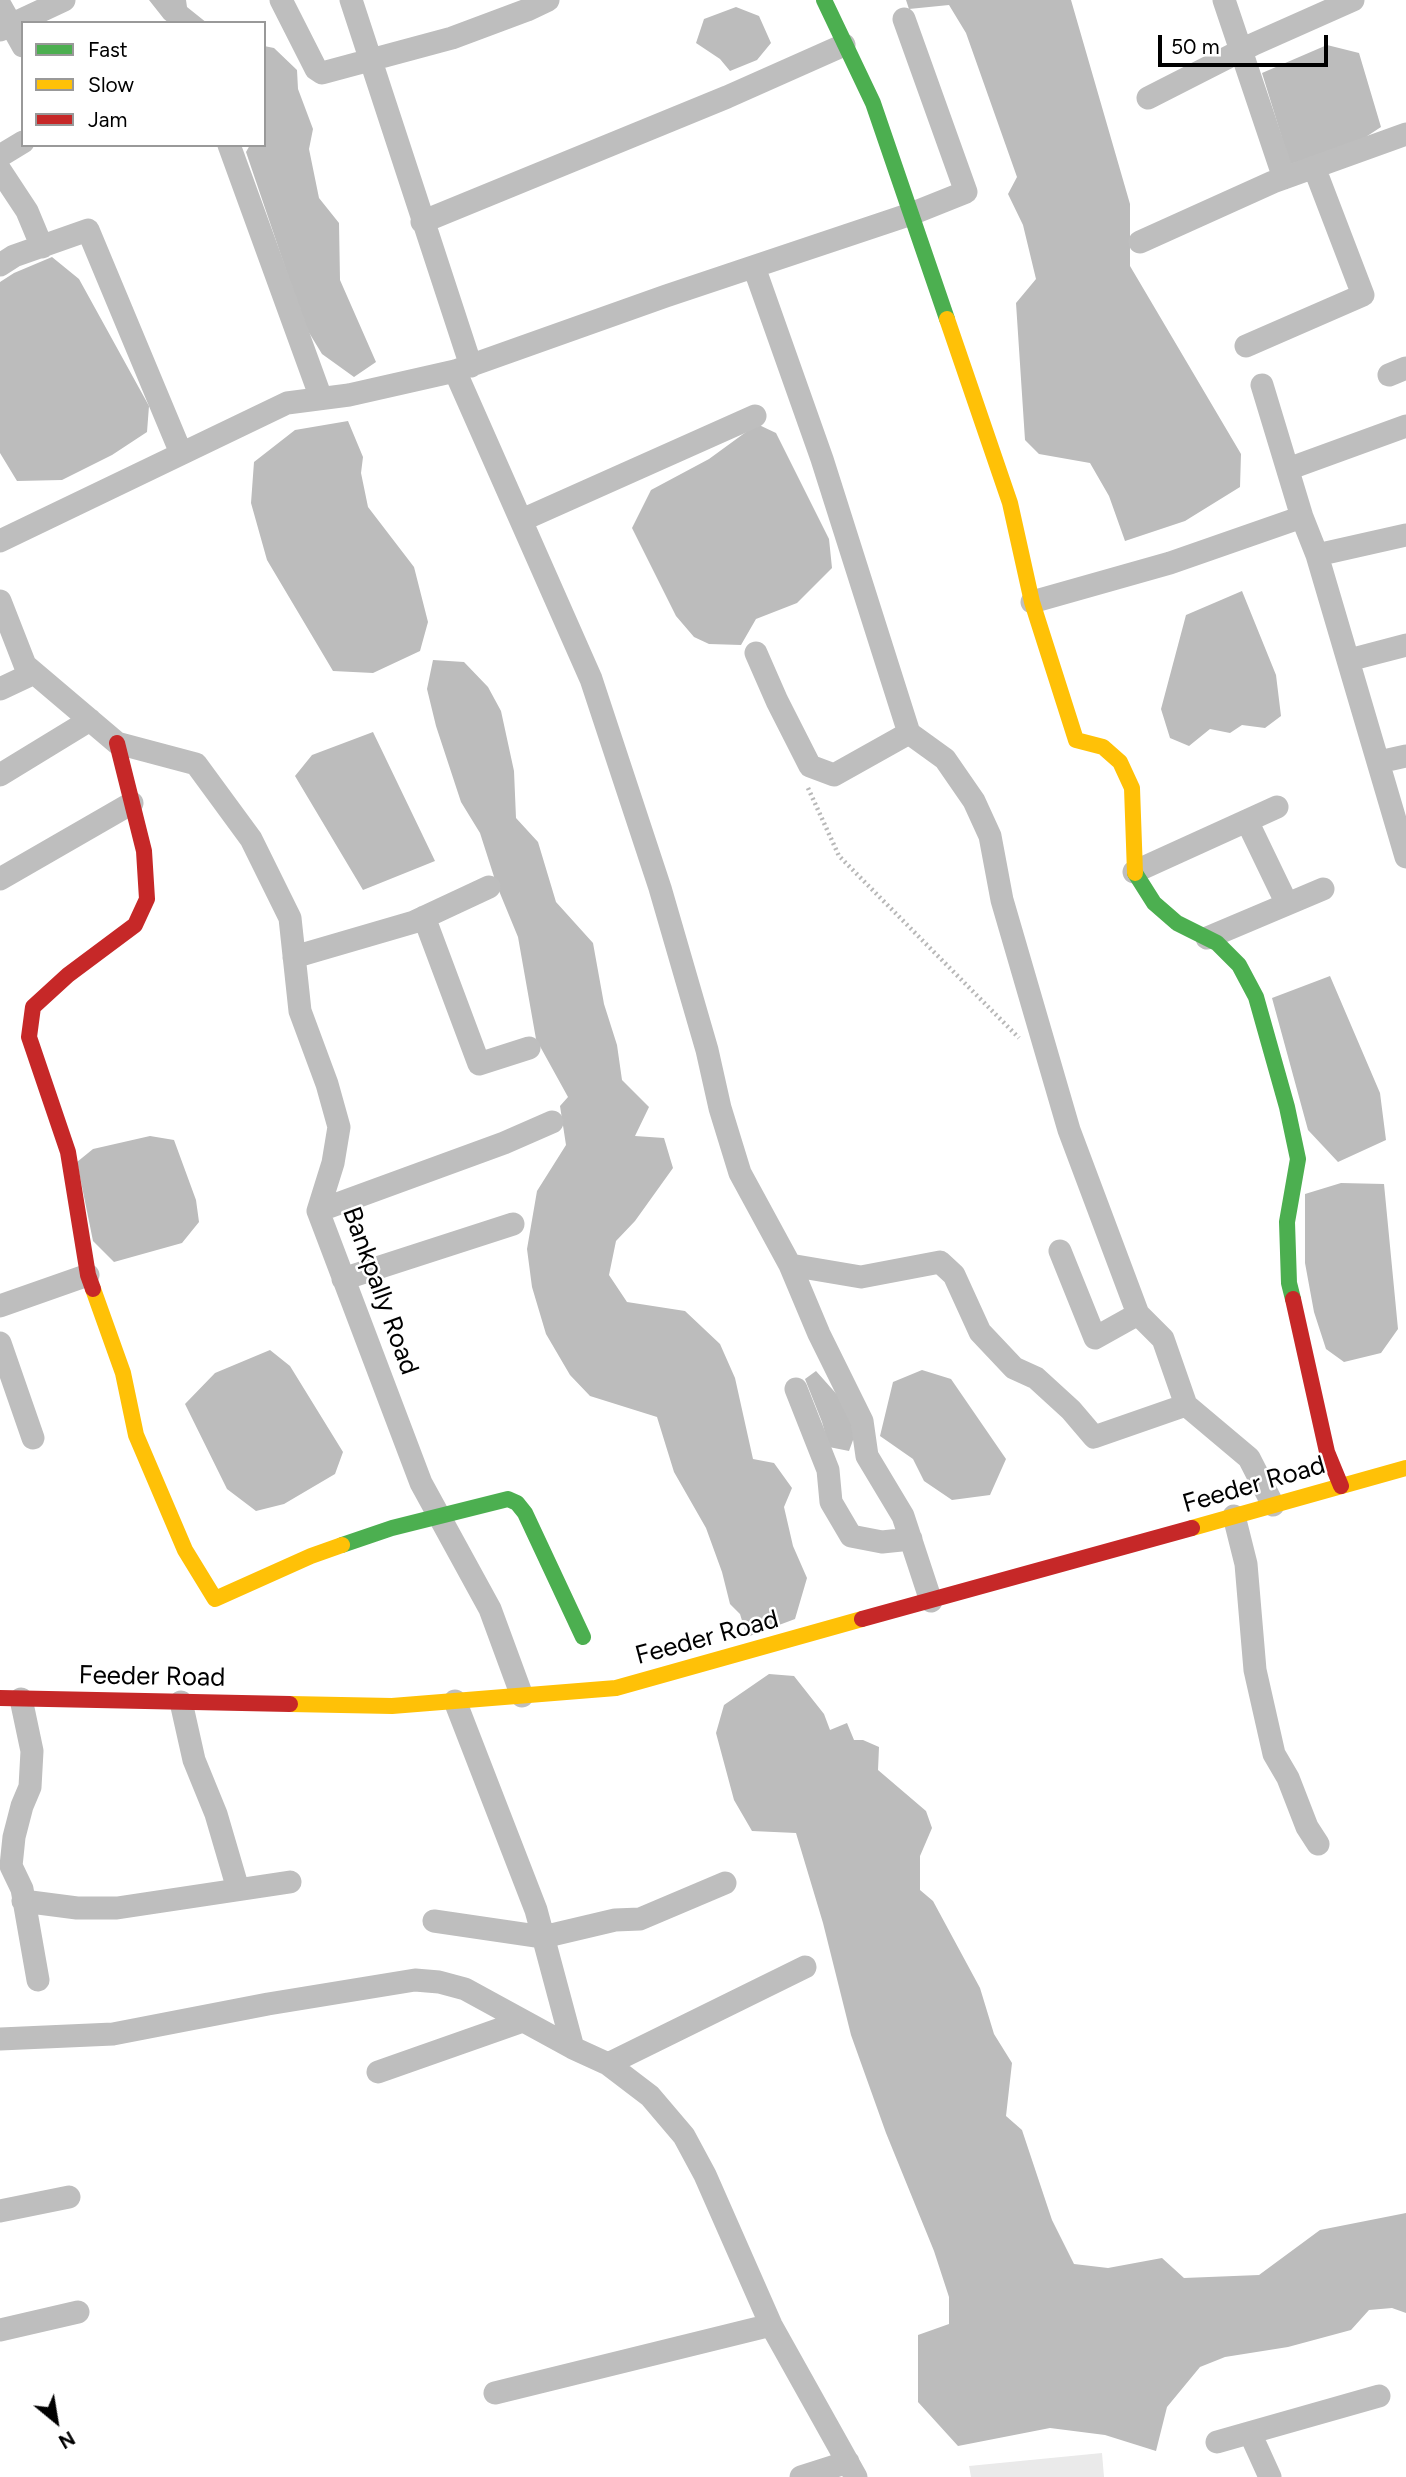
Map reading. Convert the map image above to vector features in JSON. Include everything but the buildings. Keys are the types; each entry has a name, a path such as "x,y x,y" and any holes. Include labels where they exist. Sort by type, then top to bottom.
{"street":[{"path":"21,43 3,20 64,0"},
{"path":"281,0 318,72 322,73 452,38 548,0"},
{"path":"351,0 422,222 463,369 522,520 596,692 660,888 740,1173 790,1265 819,1335 862,1421 867,1456 903,1516 931,1601"},
{"path":"824,0 873,103 1010,503 1032,602 1076,740 1103,747 1120,762 1132,788 1134,872 1154,903 1177,923 1217,943 1239,965 1256,997 1287,1107 1297,1159 1287,1222 1289,1283 1327,1451 1341,1486"},
{"path":"1224,0 1284,178"},
{"path":"1149,98 1241,51 1353,0"},
{"path":"0,541 287,403 349,395 463,369 911,214 966,192 904,19"},
{"path":"422,222 727,97 844,45"},
{"path":"1140,242 1284,178 1406,134"},
{"path":"0,156 21,143"},
{"path":"230,147 321,398"},
{"path":"1246,346 1363,295 1314,167"},
{"path":"0,170 27,211 42,247"},
{"path":"0,265 15,256 88,230 181,453"},
{"path":"754,267 822,459 909,733 946,759 974,802 990,836 1002,900 1069,1130 1138,1314 1163,1339 1186,1405 1249,1458 1273,1505"},
{"path":"1262,385 1302,517 1317,555 1406,857"},
{"path":"522,520 755,416"},
{"path":"1288,469 1406,426"},
{"path":"1032,602 1170,563 1302,517"},
{"path":"1317,555 1406,535"},
{"name":"Bankpally Road","path":"0,601 25,665 117,743 196,764 251,839 290,918 300,1011 327,1084 339,1127 333,1163 318,1211 421,1483 489,1609 522,1696"},
{"path":"1349,660 1406,645"},
{"path":"756,653 810,766 834,775 909,733"},
{"path":"0,689 34,673"},
{"path":"0,775 90,720"},
{"path":"117,743 144,851 146,899 135,925 68,975 33,1007 29,1037 68,1152 88,1275 123,1373 136,1435 185,1550 215,1599 311,1556 392,1528 508,1499 517,1503 525,1513 583,1637"},
{"path":"1379,762 1406,756"},
{"path":"0,879 132,803"},
{"path":"1134,872 1277,807"},
{"path":"1247,821 1287,904"},
{"path":"294,957 424,917 489,887"},
{"path":"1207,938 1323,889"},
{"path":"424,917 479,1064 528,1048"},
{"path":"318,1211 504,1143 552,1122"},
{"path":"343,1279 513,1224"},
{"path":"1060,1251 1095,1338 1138,1314"},
{"path":"790,1265 861,1277 940,1262 954,1275 980,1332 1014,1368 1036,1378 1071,1410 1094,1437 1186,1405"},
{"path":"0,1306 88,1275"},
{"path":"0,1343 33,1438"},
{"path":"796,1389 828,1470 831,1503 850,1536 882,1542 911,1539"},
{"name":"Feeder Road","path":"10,1699 392,1706 616,1688 1406,1468"},
{"path":"1234,1516 1246,1564 1255,1670 1274,1754 1288,1778 1307,1827 1318,1844"},
{"path":"10,1699 32,1751 30,1787 14,1837 12,1866 15,1895 38,1980"},
{"path":"455,1701 536,1910 573,2048"},
{"path":"181,1702 194,1759 216,1814 238,1889"},
{"path":"15,1895 77,1908 117,1908 290,1882"},
{"path":"433,1921 543,1937 615,1920 640,1919 725,1883"},
{"path":"608,2064 805,1966"},
{"path":"0,2039 113,2034 268,2004 415,1980 439,1982 465,1989 608,2064 650,2096 684,2136 705,2175 771,2325 852,2469 801,2477"},
{"path":"378,2072 523,2021"},
{"path":"0,2211 69,2197"},
{"path":"0,2330 78,2312"},
{"path":"495,2393 771,2325"},
{"path":"1217,2442 1379,2396"},
{"path":"1250,2432 1270,2477"}],"path":[{"path":"810,766 807,787 839,856 1024,1044"}],"shaded area":[{"path":"149,0 186,0 187,7 204,21 166,21"},
{"path":"906,0 1071,0 1130,204 1130,266 1241,454 1240,487 1185,521 1125,541 1109,496 1090,463 1039,454 1025,440 1016,303 1036,279 1023,225 1008,194 1017,177 966,33 949,5 909,9"},
{"path":"736,7 759,16 771,43 757,60 730,71 720,59 696,43 704,19"},
{"path":"1327,45 1359,53 1381,127 1352,146 1290,164 1262,73"},
{"path":"266,46 274,48 297,70 298,89 313,129 309,149 319,198 339,223 340,280 376,362 354,377 322,354 305,326 246,152 249,147 266,147"},
{"path":"52,257 79,279 149,406 147,432 112,455 62,480 17,481 0,453 0,282"},
{"path":"348,421 363,457 361,473 368,507 414,567 428,622 420,651 373,673 333,671 267,560 251,503 254,462 295,430"},
{"path":"757,424 776,433 829,539 832,568 797,603 756,619 741,645 709,644 694,637 676,616 632,528 651,490 709,459"},
{"path":"1242,591 1276,675 1281,716 1265,728 1242,725 1230,733 1210,729 1189,746 1170,738 1161,709 1186,615"},
{"path":"433,660 464,662 488,687 501,711 514,771 516,818 538,842 556,902 593,943 604,1004 617,1045 622,1080 649,1107 635,1136 664,1138 673,1168 635,1221 616,1241 609,1275 627,1302 685,1311 720,1344 735,1378 753,1459 774,1463 792,1488 784,1507 793,1546 807,1578 795,1619 747,1637 740,1614 730,1604 706,1528 674,1472 657,1417 590,1396 570,1375 546,1334 532,1287 527,1249 537,1191 566,1145 560,1106 568,1097 536,1039 518,937 497,886 480,833 461,802 436,726 427,689"},
{"path":"373,732 435,861 363,890 295,776 312,755"},
{"path":"1330,976 1380,1093 1386,1140 1338,1162 1308,1130 1272,998"},
{"path":"150,1136 174,1140 196,1200 199,1222 182,1243 114,1262 93,1241 77,1162 93,1149"},
{"path":"1341,1183 1384,1184 1398,1329 1381,1353 1344,1362 1326,1349 1314,1312 1305,1263 1305,1194"},
{"path":"270,1350 290,1366 343,1452 335,1474 284,1504 256,1511 227,1489 185,1404 215,1373"},
{"path":"922,1370 951,1379 1006,1459 990,1495 952,1500 924,1481 913,1459 880,1436 893,1382"},
{"path":"816,1371 849,1408 856,1432 849,1451 829,1447 805,1379"},
{"path":"769,1674 794,1676 824,1714 830,1730 847,1723 854,1740 863,1740 879,1747 878,1770 926,1811 932,1828 920,1856 920,1890 933,1901 980,1988 994,2034 1012,2063 1006,2116 1022,2130 1052,2220 1074,2264 1108,2268 1162,2258 1184,2278 1259,2275 1320,2230 1406,2213 1406,2313 1392,2308 1369,2310 1351,2330 1288,2347 1225,2357 1200,2367 1167,2407 1156,2451 1105,2435 1050,2428 958,2446 918,2402 918,2335 949,2324 949,2297 851,2035 823,1923 796,1833 752,1831 734,1800 716,1733 724,1705"},
{"path":"1102,2453 1104,2477 971,2477 969,2466"}],"traffic: fast":[{"path":"824,0 873,103 947,319"},
{"path":"1135,873 1154,903 1177,923 1217,943 1239,965 1256,997 1287,1107 1298,1159 1287,1222 1289,1283 1293,1299"},
{"path":"342,1545 392,1528 508,1499 517,1503 525,1513 583,1637"}],"traffic: slow":[{"path":"947,319 1010,503 1032,602 1076,740 1103,747 1120,762 1132,788 1135,873"},
{"path":"93,1289 123,1373 136,1435 185,1550 215,1599 342,1545"},
{"path":"1192,1528 1406,1468"},
{"path":"290,1704 392,1706 616,1688 862,1619"}],"traffic: jam":[{"path":"93,1289 88,1275 68,1152 29,1037 33,1007 68,975 135,925 147,899 144,851 117,743"},
{"path":"1293,1299 1327,1452 1341,1486"},
{"path":"862,1619 1192,1528"},
{"path":"0,1698 290,1704"}]}
